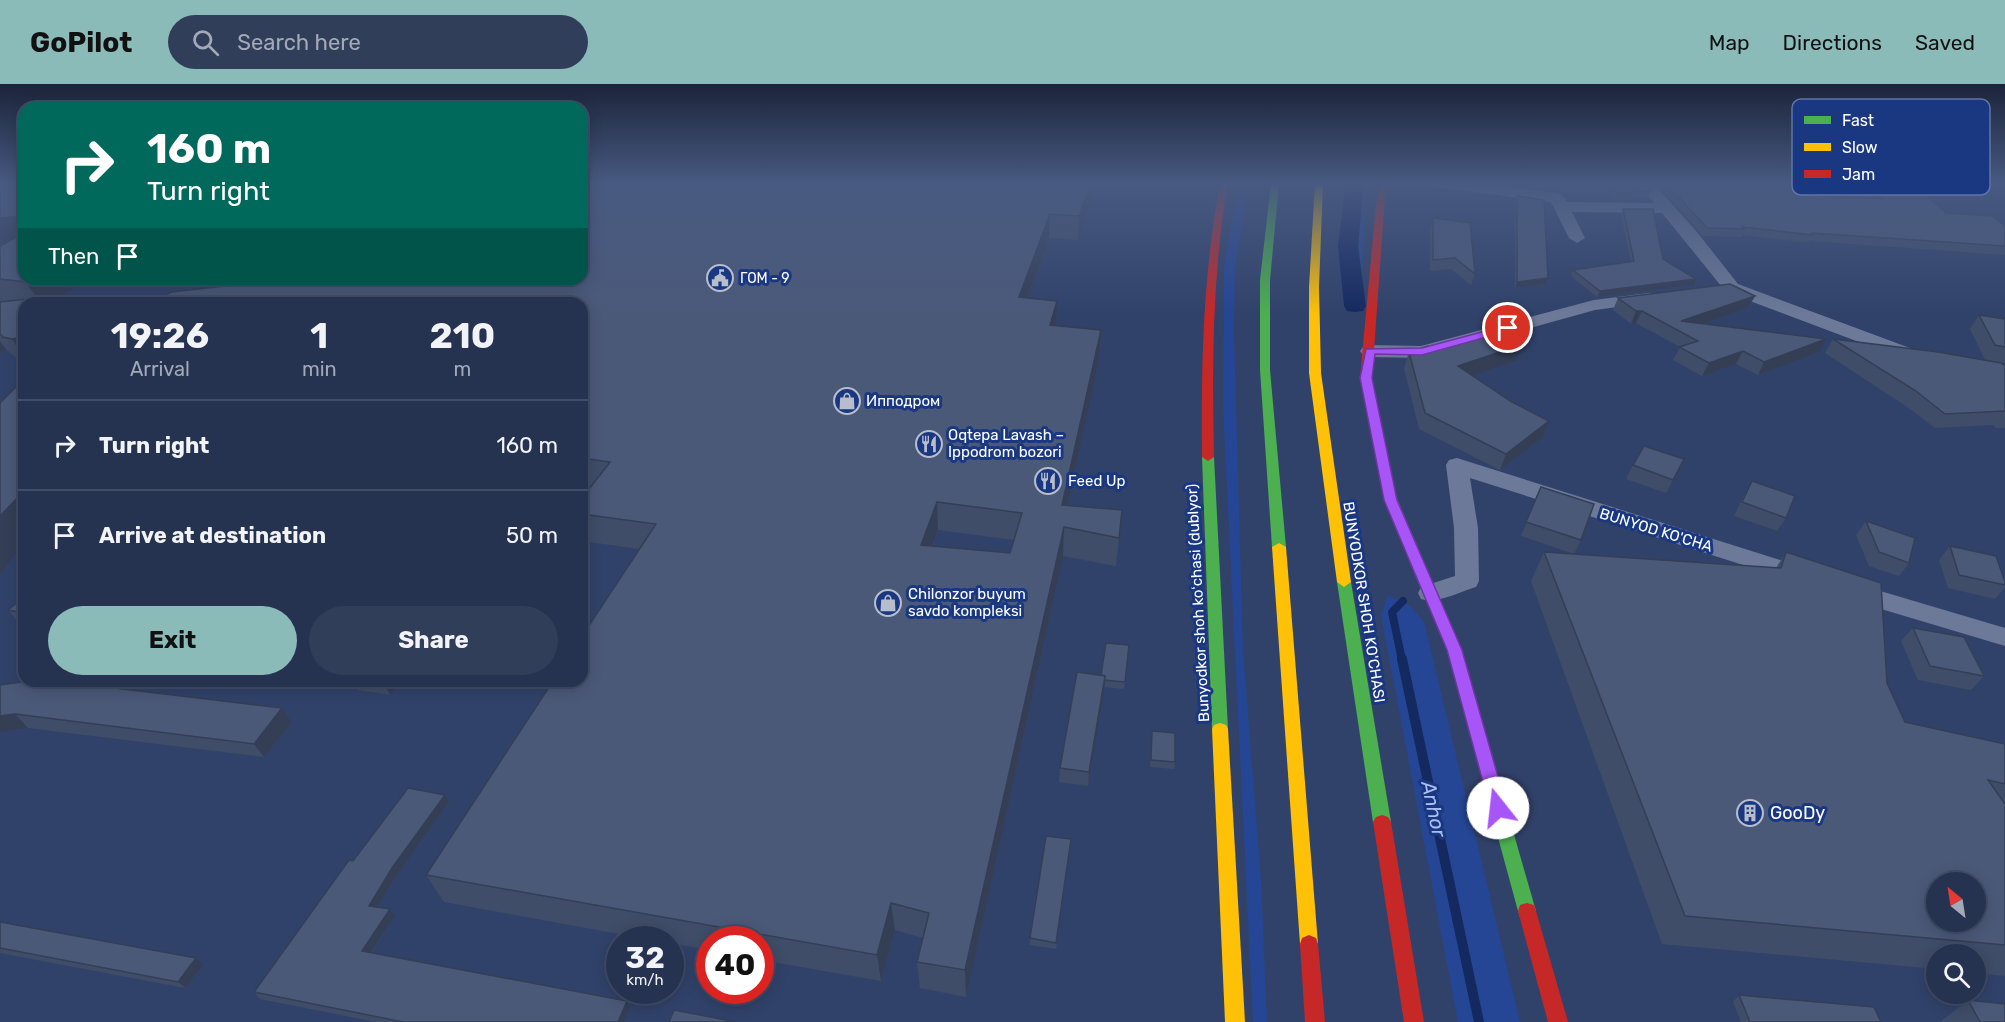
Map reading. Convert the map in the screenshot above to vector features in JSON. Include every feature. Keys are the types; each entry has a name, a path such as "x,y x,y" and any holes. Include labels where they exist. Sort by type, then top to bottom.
{"street":[{"name":"Bunyodkor shoh koʻchasi (dublyor)","path":"1215,227 1210,267 1206,371 1210,538 1235,1022"},
{"path":"1270,227 1265,280 1265,370 1315,1022"},
{"name":"BUNYODKOR SHOH KO'CHASI","path":"1317,227 1314,287 1315,373 1334,521 1414,1022"},
{"path":"1379,227 1366,378 1391,500 1454,650 1558,1022"},
{"path":"1572,227 1577,238"},
{"path":"1683,227 1732,288"},
{"path":"1709,290 1732,288 1907,355 1930,359"},
{"path":"1370,351 1422,352 1594,305 1663,296"},
{"name":"BUNYOD KO'CHA","path":"1430,593 1467,581 1466,528 1457,465 1515,486 2005,637"}],"shaded area":[{"path":"1231,227 1242,227 1235,270 1234,332 1243,652 1261,880 1267,1022 1253,1022 1223,405 1224,269"},
{"path":"1354,227 1365,227 1361,291 1357,293 1352,250"},
{"path":"1388,595 1411,607 1424,622 1520,1022 1458,1022 1381,615"}],"building":[{"path":"588,227 1045,227 1019,297 1057,301 1050,325 1101,330 1062,505 1122,510 1119,538 1064,527 965,970 917,962 929,913 891,903 877,955 774,937 774,926 714,926 426,875 549,687 588,687 588,627 656,524 588,515 588,490 610,462 588,459 588,297 159,297 172,292 233,285 588,285","holes":["937,502 1022,513 1010,553 921,545"]},
{"path":"1433,227 1470,227 1475,274 1455,258 1433,260"},
{"path":"1517,227 1545,227 1548,278 1517,282"},
{"path":"1627,227 1657,227 1663,259 1696,279 1600,291 1573,270 1634,261"},
{"path":"1706,227 2005,227 2005,246 1812,233 1813,235 1743,227 1745,229"},
{"path":"18,236 18,281 0,279 0,246"},
{"path":"1730,284 1755,296 1681,321 1826,339 1764,362 1743,351 1709,363 1679,347 1698,341 1642,311 1636,311 1618,298"},
{"path":"18,300 18,338 3,337 0,334 0,302"},
{"path":"1979,315 2005,319 2005,347 1995,345"},
{"path":"1501,328 1521,345 1458,366 1512,402 1549,421 1506,454 1425,413 1409,352 1428,346 1433,350"},
{"path":"1833,339 1938,352 2001,363 2005,366 2005,411 1945,414 1916,391"},
{"path":"18,387 18,497 0,516 0,403"},
{"path":"1644,446 1684,459 1673,480 1633,465"},
{"path":"1752,481 1795,496 1786,518 1742,502"},
{"path":"1541,487 1594,504 1581,540 1526,522"},
{"path":"1866,521 1915,538 1909,563 1879,552"},
{"path":"1950,546 1996,556 2005,585 1959,575"},
{"name":"GooDy","path":"1544,552 1781,568 1786,552 1881,583 1887,683 1905,722 2005,744 2005,784 1988,780 2005,804 2005,945 1685,916"},
{"path":"18,602 18,612 8,610"},
{"path":"1913,628 1964,637 1984,676 1930,666"},
{"path":"1106,643 1129,645 1125,682 1104,680 1105,676 1101,675"},
{"path":"1077,672 1105,676 1089,772 1060,768"},
{"path":"18,682 18,687 106,687 282,708 254,744 15,714 0,716 0,685"},
{"path":"1152,731 1175,733 1175,762 1151,760"},
{"path":"408,788 445,795 392,868 369,906 390,909 362,951 606,997 606,1004 626,1004 618,1022 403,1022 254,992 349,860 353,861"},
{"path":"1046,836 1071,839 1056,943 1030,938"},
{"path":"0,922 196,958 178,982 0,948"},
{"path":"1739,995 1874,1007 1881,1022 1750,1022"},
{"path":"1986,1002 2005,1004 2005,1022 1980,1022 1970,1004 1986,1004"},
{"path":"674,1010 736,1022 669,1022"}],"waterway":[{"name":"Anhor","path":"1350,227 1348,246 1355,306"},
{"name":"Anhor","path":"1402,660 1392,612 1403,601"},
{"name":"Anhor","path":"1402,659 1479,1022"}],"traffic: fast":[{"path":"1270,227 1265,280 1265,370 1279,547"},
{"path":"1208,457 1220,729"},
{"path":"1390,496 1454,650 1527,911"},
{"path":"1344,582 1382,822"}],"traffic: slow":[{"path":"1317,227 1314,287 1315,373 1344,582"},
{"path":"1279,547 1309,944"},
{"path":"1220,729 1235,1022"}],"traffic: jam":[{"path":"1208,457 1208,320 1217,227"},
{"path":"1378,227 1366,378 1390,496"},
{"path":"1382,822 1414,1022"},
{"path":"1527,911 1558,1022"},
{"path":"1309,944 1315,1022"}],"place":[{"name":"ГОМ - 9","path":"720,278"},
{"name":"Ипподром","path":"847,401"},
{"name":"Oqtepa Lavash – Ippodrom bozori","path":"929,444"},
{"name":"Feed Up","path":"1048,481"},
{"name":"Chilonzor buyum savdo kompleksi","path":"888,603"},
{"name":"GooDy","path":"1750,813"}],"route":[{"path":"1498,808 1454,650 1391,500 1366,378 1370,351 1422,352 1508,328"}]}
